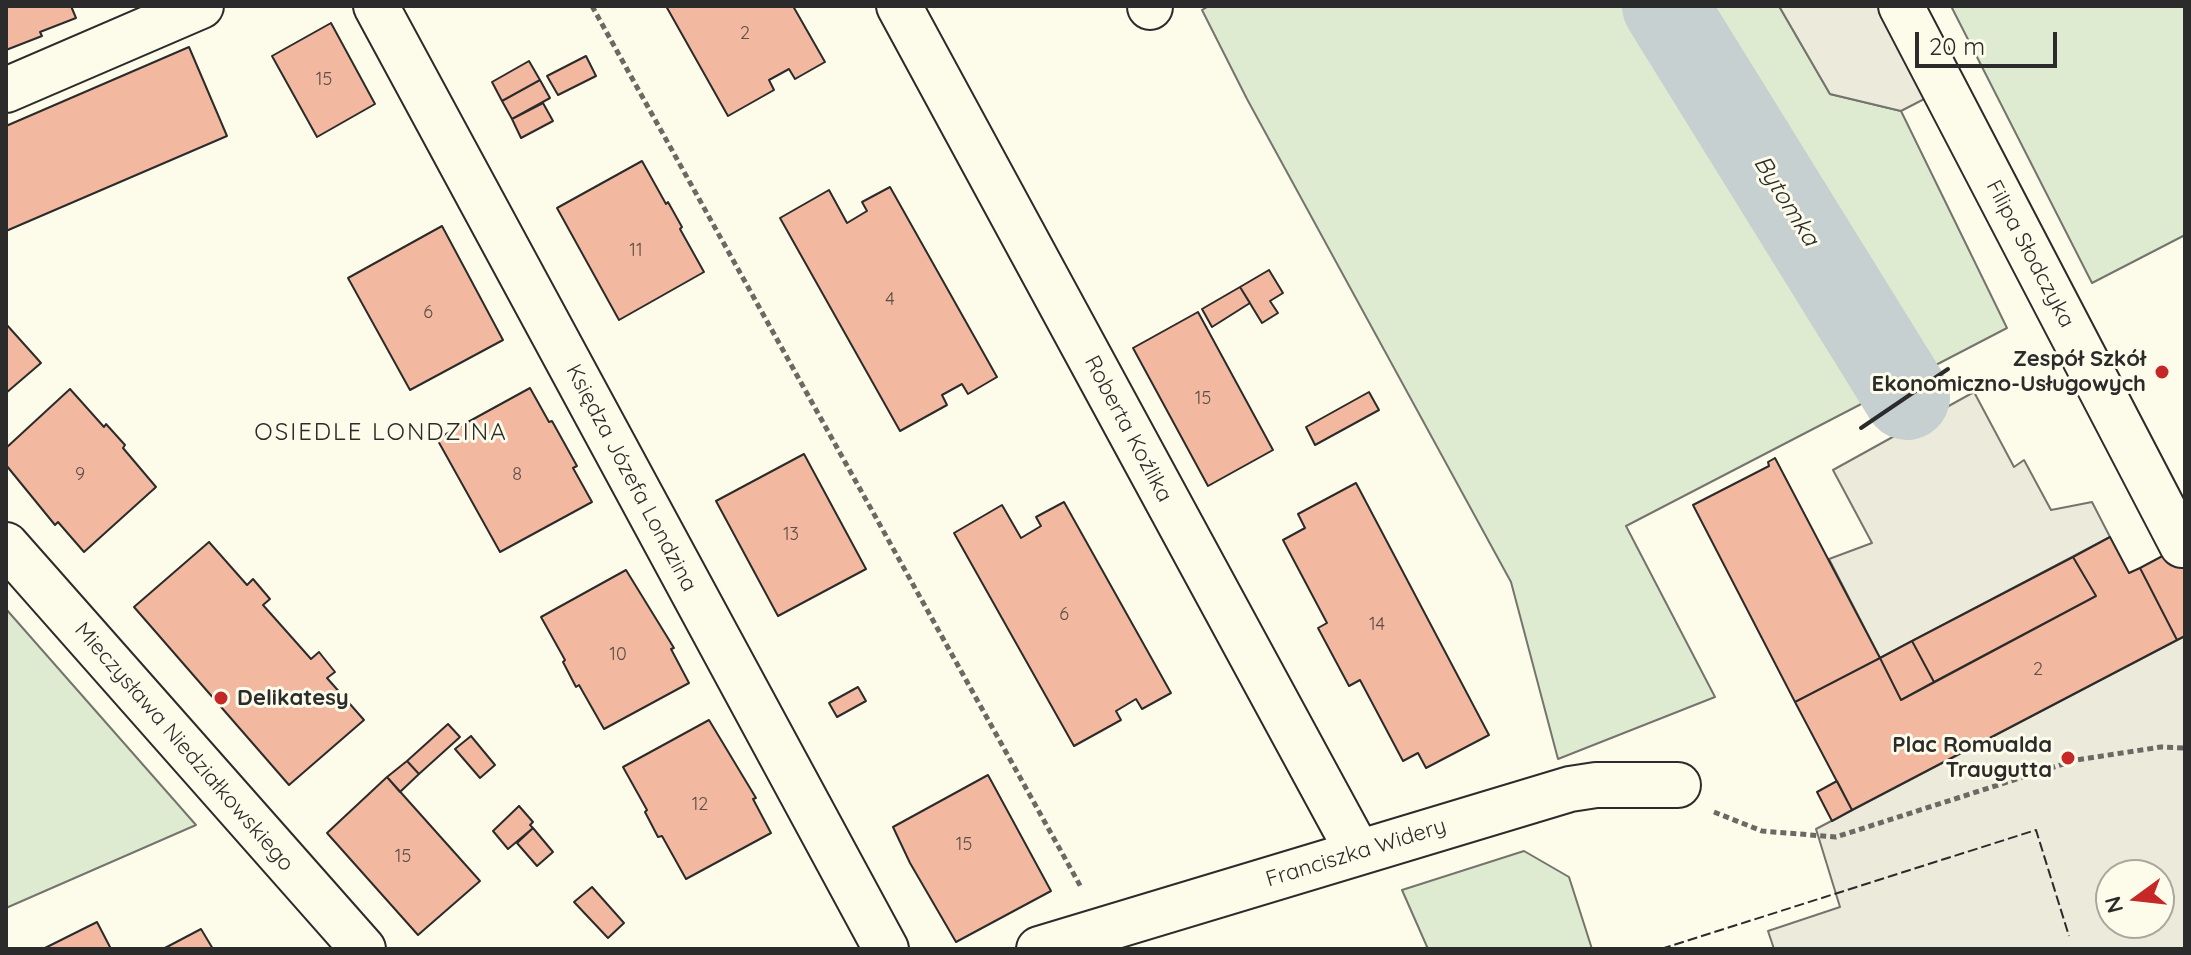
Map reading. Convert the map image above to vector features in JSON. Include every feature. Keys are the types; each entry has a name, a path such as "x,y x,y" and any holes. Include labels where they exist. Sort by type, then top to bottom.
{"street":[{"path":"6,90 201,6"},
{"name":"Księdza Józefa Londzina","path":"376,6 886,949"},
{"name":"Roberta Koźlika","path":"899,6 1358,852"},
{"name":"Filipa Słodczyka","path":"1901,6 2182,545"},
{"name":"Mieczysława Niedziałkowskiego","path":"6,545 363,949"},
{"name":"Franciszka Widery","path":"1039,949 1570,789 1596,785 1678,785"}],"path":[{"path":"592,6 1104,928"},
{"path":"1678,785 1713,811 1762,831 1836,837 2076,760 2161,747 2185,748"}],"green space":[{"path":"1209,6 1632,6 1867,401 1626,526 1715,697 1558,759 1511,582 1247,99 1202,10"},
{"path":"1696,6 1779,6 1830,94 1901,111 2007,328 1930,368 1888,325"},
{"path":"1951,6 2185,6 2185,235 2092,283"},
{"path":"6,609 196,825 6,908"},
{"path":"1524,851 1569,877 1592,949 1428,949 1402,890"}],"shaded area":[{"path":"1779,6 1883,6 1930,96 1901,111 1830,94"},
{"path":"1974,392 2014,467 2024,460 2051,510 2092,502 2110,537 1880,658 1829,559 1872,543 1833,470"},
{"name":"Plac Romualda Traugutta","path":"2185,636 2185,949 1774,949 1768,931 1840,907 1816,829"}],"building":[{"path":"6,6 71,6 76,18 6,50"},
{"path":"666,6 793,6 825,62 795,79 789,69 769,80 774,90 728,116"},
{"path":"331,23 375,104 317,137 272,56"},
{"path":"189,47 227,136 6,231 6,126"},
{"path":"586,56 596,76 558,95 547,76"},
{"path":"529,61 540,80 502,101 492,82"},
{"path":"540,80 550,98 512,119 502,101"},
{"path":"543,103 553,121 521,138 512,119"},
{"path":"642,161 682,227 680,229 704,272 619,320 557,208"},
{"path":"890,187 997,377 968,394 962,384 942,395 947,405 900,431 780,218 829,190 847,223 867,211 862,202"},
{"path":"442,226 503,340 410,390 348,278"},
{"path":"1269,270 1283,293 1270,301 1278,313 1262,323 1240,287"},
{"path":"1240,287 1250,303 1212,327 1202,309"},
{"path":"1198,312 1273,450 1208,486 1133,348"},
{"path":"6,324 41,363 6,393"},
{"path":"530,388 577,466 573,468 592,502 500,552 437,439"},
{"path":"70,389 125,445 123,448 156,487 84,552 58,522 55,525 6,465 6,448"},
{"path":"1369,392 1379,410 1315,445 1306,427"},
{"path":"804,454 866,569 778,616 716,501"},
{"path":"1775,458 1880,658 1795,702 1693,505 1769,466 1768,462"},
{"path":"1356,483 1489,735 1426,768 1418,753 1403,761 1360,680 1349,686 1318,628 1327,623 1283,540 1305,528 1298,514"},
{"path":"1064,502 1171,693 1142,709 1136,699 1116,711 1121,720 1074,746 954,533 1002,505 1021,538 1041,526 1036,517"},
{"path":"2110,537 2129,573 2140,568 2177,640 1852,810 1795,702 1880,658 1901,700 2096,596 2073,557"},
{"path":"209,542 247,585 253,579 270,599 263,605 311,659 319,652 335,672 327,678 364,720 289,785 134,607"},
{"path":"2185,544 2185,636 2177,640 2140,568"},
{"path":"2073,557 2096,596 1934,682 1912,641"},
{"path":"626,570 674,648 671,649 689,683 604,729 579,685 576,687 541,617"},
{"path":"1912,641 1934,682 1901,700 1880,658"},
{"path":"858,687 866,701 837,717 829,703"},
{"path":"709,720 756,798 753,799 771,833 686,879 662,836 658,837 623,767"},
{"path":"448,724 460,737 419,774 407,761"},
{"path":"471,736 495,765 480,778 455,749"},
{"path":"407,761 419,774 400,792 387,777"},
{"path":"988,775 1051,891 956,942 893,827"},
{"path":"387,777 480,881 418,935 327,833"},
{"path":"1837,781 1852,810 1832,821 1817,792"},
{"path":"519,806 533,822 530,825 533,828 508,849 493,831"},
{"path":"533,828 553,852 537,866 517,843"},
{"path":"592,887 624,923 608,938 574,902"},
{"path":"97,922 111,949 43,949"},
{"path":"201,929 213,949 163,949"}],"waterway":[{"name":"Bytomka","path":"1665,6 1907,397"}],"fence":[{"path":"1661,949 2036,830 2069,936"}],"wall":[{"path":"1861,428 1948,369"}],"place":[{"name":"Zespół Szkół Ekonomiczno-Usługowych","path":"2162,372"},
{"name":"Delikatesy","path":"221,698"},
{"name":"Plac Romualda Traugutta","path":"2068,758"}],"district":[{"name":"OSIEDLE LONDZINA","path":"381,433"}]}
